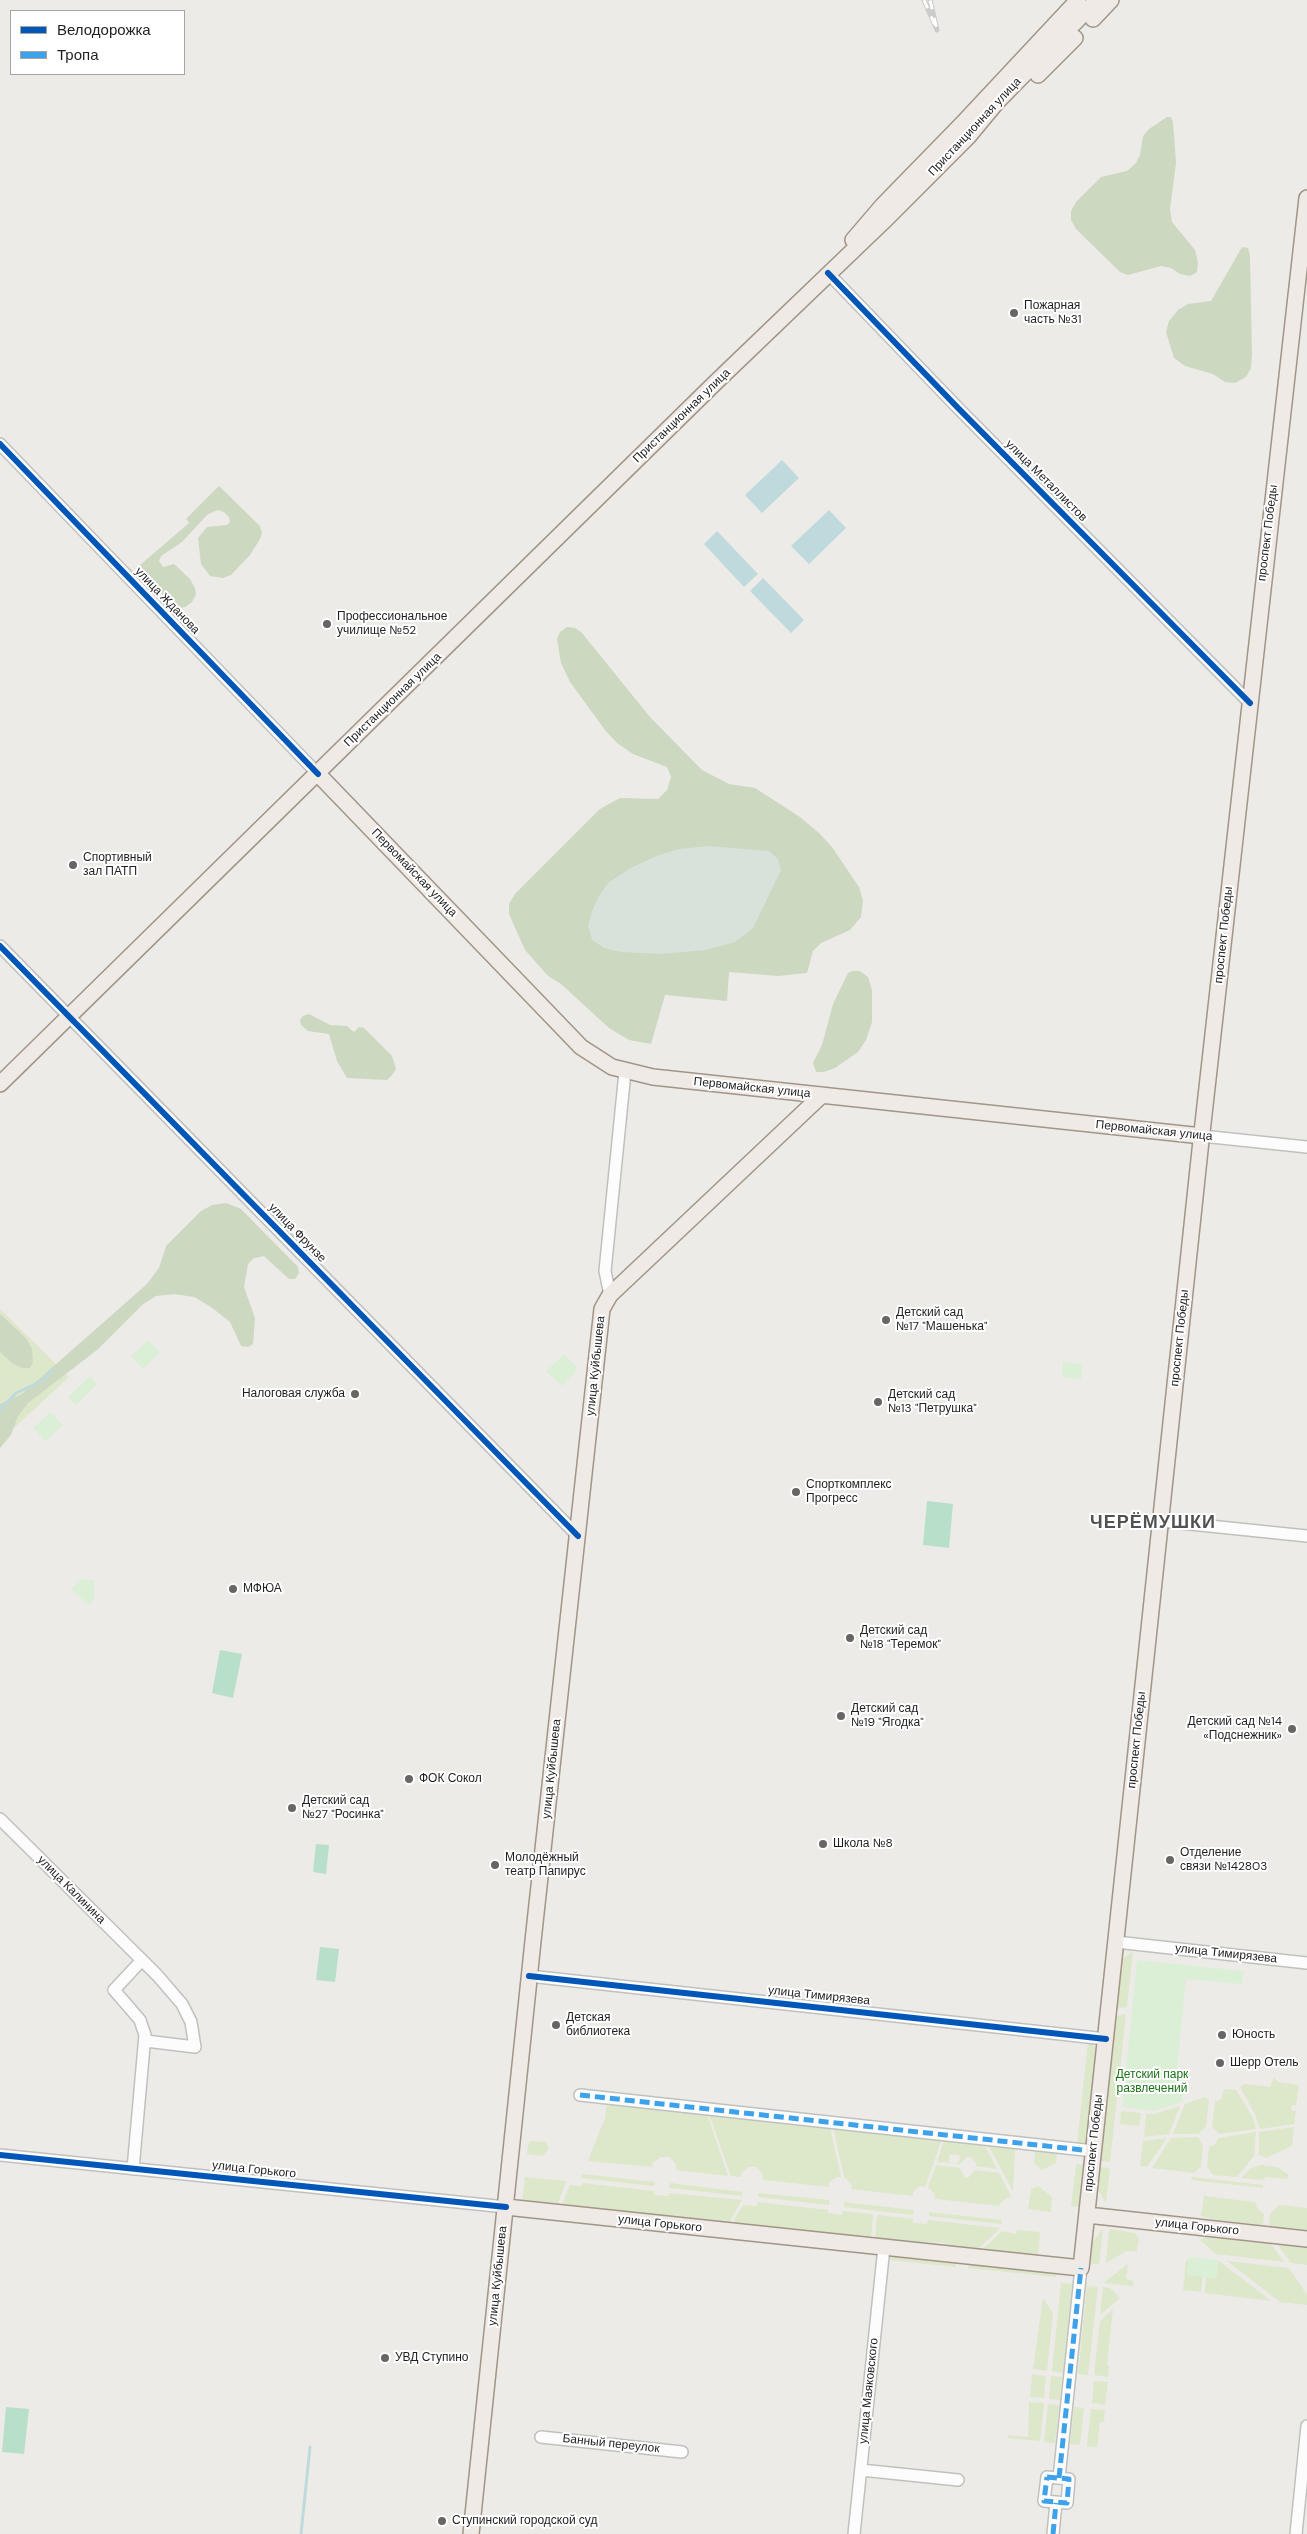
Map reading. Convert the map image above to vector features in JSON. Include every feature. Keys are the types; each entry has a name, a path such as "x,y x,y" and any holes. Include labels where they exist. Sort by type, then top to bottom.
{"main road":[{"name":"Пристанционная улица","path":"828,273 882,205 963,123 1078,0"},
{"name":"Пристанционная улица","path":"0,1084 968,137 997,102 1097,0"},
{"path":"968,137 1014,98 1112,0"},
{"name":"проспект Победы","path":"1081,2268 1087,2215 1088,2151 1106,2039 1202,1136 1307,198"},
{"name":"Первомайская улица","path":"318,774 581,1047 599,1061 625,1072 653,1077 822,1096 1202,1136"},
{"name":"улица Куйбышева","path":"471,2534 529,1976 602,1309 610,1294 822,1096"},
{"name":"улица Горького","path":"506,2207 1081,2268"},
{"name":"улица Горького","path":"1087,2215 1307,2238"}],"street":[{"name":"улица Металлистов","path":"828,273 959,410 1250,703"},
{"name":"улица Жданова","path":"0,444 318,774"},
{"name":"улица Фрунзе","path":"0,946 578,1536"},
{"path":"610,1294 606,1271 625,1072"},
{"name":"Первомайская улица","path":"1202,1136 1307,1147"},
{"path":"1161,1521 1307,1536"},
{"name":"улица Калинина","path":"0,1819 142,1960 182,2004 191,2022 195,2047 146,2041"},
{"name":"улица Тимирязева","path":"1116,1942 1307,1963"},
{"path":"134,2169 146,2041 140,2020 114,1990 142,1960"},
{"name":"улица Тимирязева","path":"529,1976 1106,2039"},
{"path":"580,2095 1088,2151"},
{"name":"улица Горького","path":"0,2155 506,2207"},
{"name":"улица Маяковского","path":"854,2534 884,2247"},
{"name":"проспект Победы","path":"1058,2478 1081,2268"},
{"path":"1296,2534 1307,2426"},
{"name":"Банный переулок","path":"541,2436 682,2452"},
{"path":"861,2470 958,2480"},
{"path":"1047,2477 1058,2478 1070,2479 1067,2504 1044,2501 1047,2477"},
{"path":"1052,2534 1056,2502"}],"green space":[{"path":"1167,117 1171,117 1173,122 1176,163 1170,209 1172,222 1195,250 1198,262 1197,272 1190,276 1161,266 1128,275 1120,272 1076,229 1071,220 1071,211 1076,202 1101,177 1127,171 1136,163 1140,155 1143,136 1149,129"},
{"path":"1242,247 1248,248 1250,256 1252,354 1251,368 1246,377 1235,383 1225,382 1213,374 1185,366 1174,358 1166,332 1169,321 1178,310 1188,304 1211,301"},
{"path":"219,486 260,526 262,533 260,539 250,555 231,575 223,578 210,576 201,564 198,538 207,527 227,525 230,522 229,517 224,512 218,510 208,514 182,542 161,556 159,561 163,567 174,564 190,579 195,588 196,594 192,602 185,607 176,609 142,573 140,565 189,523 186,519"},
{"path":"567,627 575,628 582,633 650,717 702,770 729,784 755,788 800,817 819,833 832,847 859,887 863,901 861,917 850,930 821,943 813,951 807,973 778,976 729,972 727,1001 665,995 651,1044 629,1040 609,1028 561,984 548,976 525,950 509,914 509,904 515,894 600,809 620,798 658,799 667,790 671,777 667,767 633,754 617,743 605,730 570,682 561,663 557,639 560,632"},
{"path":"860,971 868,977 872,990 872,1022 866,1040 858,1052 835,1068 824,1072 816,1072 813,1063 822,1045 833,1004 848,973"},
{"path":"309,1014 330,1025 347,1026 354,1032 359,1027 364,1028 392,1056 396,1069 392,1075 387,1080 347,1078 337,1061 329,1034 308,1031 301,1025 300,1020 303,1016"},
{"path":"226,1203 241,1209 298,1267 299,1273 295,1279 289,1279 264,1256 254,1258 248,1264 244,1287 255,1318 253,1344 248,1347 241,1346 230,1322 194,1297 174,1294 156,1296 142,1305 97,1350 28,1403 18,1416 11,1435 0,1448 0,1404 22,1394 147,1284 159,1268 166,1246 201,1211 212,1205"},
{"path":"0,1309 69,1377 0,1441"},
{"path":"0,1314 26,1338 32,1349 33,1362 30,1368 22,1368 13,1364 0,1352"},
{"path":"148,1340 160,1353 143,1369 131,1356"},
{"path":"564,1354 576,1366 575,1373 562,1386 546,1371"},
{"path":"1063,1362 1083,1364 1081,1379 1062,1377"},
{"path":"90,1376 97,1384 76,1405 68,1397"},
{"path":"50,1412 63,1425 46,1441 33,1428"},
{"path":"927,1501 953,1504 949,1548 923,1545"},
{"path":"82,1579 94,1580 94,1600 89,1605 72,1590"},
{"path":"220,1650 242,1654 233,1698 212,1693"},
{"path":"316,1844 329,1845 326,1874 313,1872"},
{"path":"320,1947 339,1949 335,1982 316,1980"},
{"path":"1133,1951 1127,2007 1116,2009 1121,1960"},
{"name":"Детский парк развлечений","path":"1137,1960 1244,1971 1242,1984 1186,1979 1177,2069 1180,2079 1187,2083 1181,2102 1154,2111 1122,2107"},
{"path":"1126,2014 1110,2162 1100,2161 1116,2016"},
{"path":"1088,2041 1094,2045 1097,2054 1088,2136 1085,2144 1082,2145 1077,2144"},
{"path":"1274,2077 1278,2082 1299,2085 1296,2105 1292,2105 1291,2110 1296,2111 1294,2124 1260,2129 1255,2114 1240,2087 1244,2084 1270,2087"},
{"path":"1224,2089 1236,2090 1252,2116 1256,2129 1219,2134 1212,2127 1215,2102 1221,2099"},
{"path":"1205,2097 1209,2101 1206,2127 1198,2134 1173,2134 1185,2104"},
{"path":"607,2103 707,2114 728,2176 676,2170 676,2165 670,2157 661,2157 653,2163 652,2167 588,2161 605,2118"},
{"path":"1180,2106 1169,2134 1144,2137 1146,2114 1154,2114"},
{"path":"1121,2111 1141,2113 1139,2126 1120,2124"},
{"path":"709,2114 830,2127 841,2177 837,2177 829,2182 829,2187 763,2180 763,2175 757,2167 749,2167 741,2173 741,2177 731,2176"},
{"path":"833,2127 942,2139 925,2187 920,2186 913,2192 913,2196 851,2189 852,2185 844,2177"},
{"path":"1294,2127 1292,2146 1266,2158 1259,2155 1259,2132"},
{"path":"1256,2132 1254,2156 1237,2177 1213,2175 1207,2167 1209,2147 1215,2144 1218,2138"},
{"path":"1198,2137 1203,2146 1201,2167 1194,2173 1152,2168 1171,2138"},
{"path":"1167,2138 1147,2167 1140,2166 1143,2141"},
{"path":"944,2140 984,2144 997,2169 976,2166 971,2157 967,2157 960,2164 955,2164 959,2162 960,2155 950,2154 949,2161 953,2163 937,2162"},
{"path":"529,2141 546,2142 549,2148 543,2156 527,2154"},
{"path":"988,2145 1015,2148 1013,2191"},
{"path":"1035,2150 1057,2152 1056,2163 1042,2170 1034,2163"},
{"path":"1076,2164 1083,2165 1079,2207 1071,2206"},
{"path":"936,2165 960,2168 964,2177 968,2178 975,2170 999,2173 1011,2196 1001,2202 1000,2206 935,2199 935,2195 928,2187"},
{"path":"1261,2165 1277,2167 1288,2174 1288,2179 1265,2177 1264,2180 1241,2178 1251,2168"},
{"path":"1099,2167 1110,2168 1106,2203 1098,2190"},
{"path":"582,2174 655,2182 654,2186 581,2178"},
{"path":"525,2177 566,2181 557,2206 522,2202"},
{"path":"1192,2177 1263,2185 1263,2188 1191,2180"},
{"path":"582,2183 654,2191 654,2195 669,2196 669,2193 742,2200 728,2224 561,2206 570,2185 581,2186"},
{"path":"670,2183 743,2192 742,2196 669,2188"},
{"path":"1038,2186 1052,2197 1051,2212 1028,2209 1031,2189"},
{"path":"758,2193 829,2200 829,2205 758,2197"},
{"path":"1204,2196 1255,2202 1258,2209 1264,2214 1263,2225 1217,2220 1201,2216"},
{"path":"757,2202 828,2210 828,2213 842,2215 843,2211 873,2214 871,2239 732,2224 743,2205 757,2206"},
{"path":"844,2202 914,2210 913,2215 844,2207"},
{"path":"1279,2205 1307,2208 1307,2231 1269,2226 1270,2214"},
{"path":"929,2212 1002,2220 1002,2224 929,2216"},
{"path":"877,2215 913,2219 913,2223 927,2224 928,2220 1000,2228 976,2251 959,2249 944,2243 875,2240"},
{"path":"1103,2228 1099,2264 1090,2264 1092,2243"},
{"path":"1109,2229 1135,2233 1139,2239 1137,2251 1126,2251 1106,2263"},
{"path":"1017,2230 1040,2232 1038,2257 981,2251 1002,2231 1016,2234"},
{"path":"1205,2237 1271,2244 1284,2262 1216,2254 1200,2240"},
{"path":"1278,2245 1307,2248 1307,2265 1291,2263"},
{"path":"893,2255 956,2261 956,2267 889,2260"},
{"path":"1189,2257 1218,2260 1216,2278 1187,2275"},
{"path":"1186,2260 1189,2260 1187,2275 1203,2276 1201,2292 1183,2290"},
{"path":"1218,2260 1271,2301 1205,2293 1206,2277 1216,2278"},
{"path":"1227,2261 1289,2268 1307,2295 1307,2305 1280,2302"},
{"path":"969,2262 1057,2271 1056,2277 968,2268"},
{"path":"1128,2264 1126,2278 1134,2282 1133,2286 1103,2283"},
{"path":"1061,2283 1072,2284 1063,2373 1052,2371"},
{"path":"1087,2286 1098,2287 1088,2375 1078,2374"},
{"path":"1103,2287 1110,2288 1120,2298 1100,2315"},
{"path":"1043,2298 1053,2313 1047,2371 1033,2369"},
{"path":"1113,2309 1107,2365 1109,2365 1108,2377 1094,2375 1100,2321"},
{"path":"1032,2374 1046,2376 1044,2398 1030,2397"},
{"path":"1051,2376 1062,2377 1060,2400 1049,2399"},
{"path":"1094,2381 1108,2382 1105,2405 1092,2403"},
{"path":"1029,2402 1044,2403 1040,2441 1008,2438 1008,2435 1028,2437"},
{"path":"1048,2404 1059,2405 1055,2443 1044,2442"},
{"path":"6,2407 29,2409 24,2454 2,2452"},
{"path":"1074,2407 1084,2408 1080,2445 1070,2444"},
{"path":"1091,2409 1105,2410 1104,2422 1100,2422 1097,2447 1087,2446"}],"shaded area":[{"path":"708,846 769,851 778,859 781,870 753,928 735,942 706,950 660,954 622,952 604,948 592,940 588,926 592,911 608,883 629,869 656,856 679,849"}],"water":[{"path":"782,460 799,478 762,513 745,495"},
{"path":"829,510 846,528 809,564 791,546"},
{"path":"717,531 758,574 744,587 704,544"},
{"path":"763,578 804,620 791,633 750,591"}],"waterway":[{"path":"0,1410 16,1393 42,1381 53,1369"},
{"path":"301,2534 310,2447"}],"railway":[{"path":"924,0 937,30 930,0"}],"marked path":[{"path":"580,2095 1083,2150"},
{"path":"1059,2478 1081,2268"},
{"path":"1047,2477 1069,2479 1067,2503 1044,2501 1047,2477"},
{"path":"1053,2534 1056,2503"}],"cycle path":[{"path":"828,273 959,409 1250,703"},
{"path":"0,444 318,774"},
{"path":"0,946 578,1536"},
{"path":"529,1976 1106,2039"},
{"path":"0,2155 506,2207"}],"place":[{"name":"Пожарная часть №31","path":"1014,313"},
{"name":"Профессиональное училище №52","path":"327,624"},
{"name":"Спортивный зал ПАТП","path":"73,865"},
{"name":"Детский сад №17 \"Машенька\"","path":"886,1320"},
{"name":"Налоговая служба","path":"355,1394"},
{"name":"Детский сад №13 \"Петрушка\"","path":"878,1402"},
{"name":"Спорткомплекс Прогресс","path":"796,1492"},
{"name":"МФЮА","path":"233,1589"},
{"name":"Детский сад №18 \"Теремок\"","path":"850,1638"},
{"name":"Детский сад №19 \"Ягодка\"","path":"841,1716"},
{"name":"Детский сад №14 «Подснежник»","path":"1292,1729"},
{"name":"ФОК Сокол","path":"409,1779"},
{"name":"Детский сад №27 \"Росинка\"","path":"292,1808"},
{"name":"Школа №8","path":"823,1844"},
{"name":"Отделение связи №142803","path":"1170,1860"},
{"name":"Молодёжный театр Папирус","path":"495,1865"},
{"name":"Детская библиотека","path":"556,2025"},
{"name":"Юность","path":"1222,2035"},
{"name":"Шерр Отель","path":"1220,2063"},
{"name":"УВД Ступино","path":"385,2358"},
{"name":"Ступинский городской суд","path":"442,2521"}],"district":[{"name":"ЧЕРЁМУШКИ","path":"1153,1523"}]}
